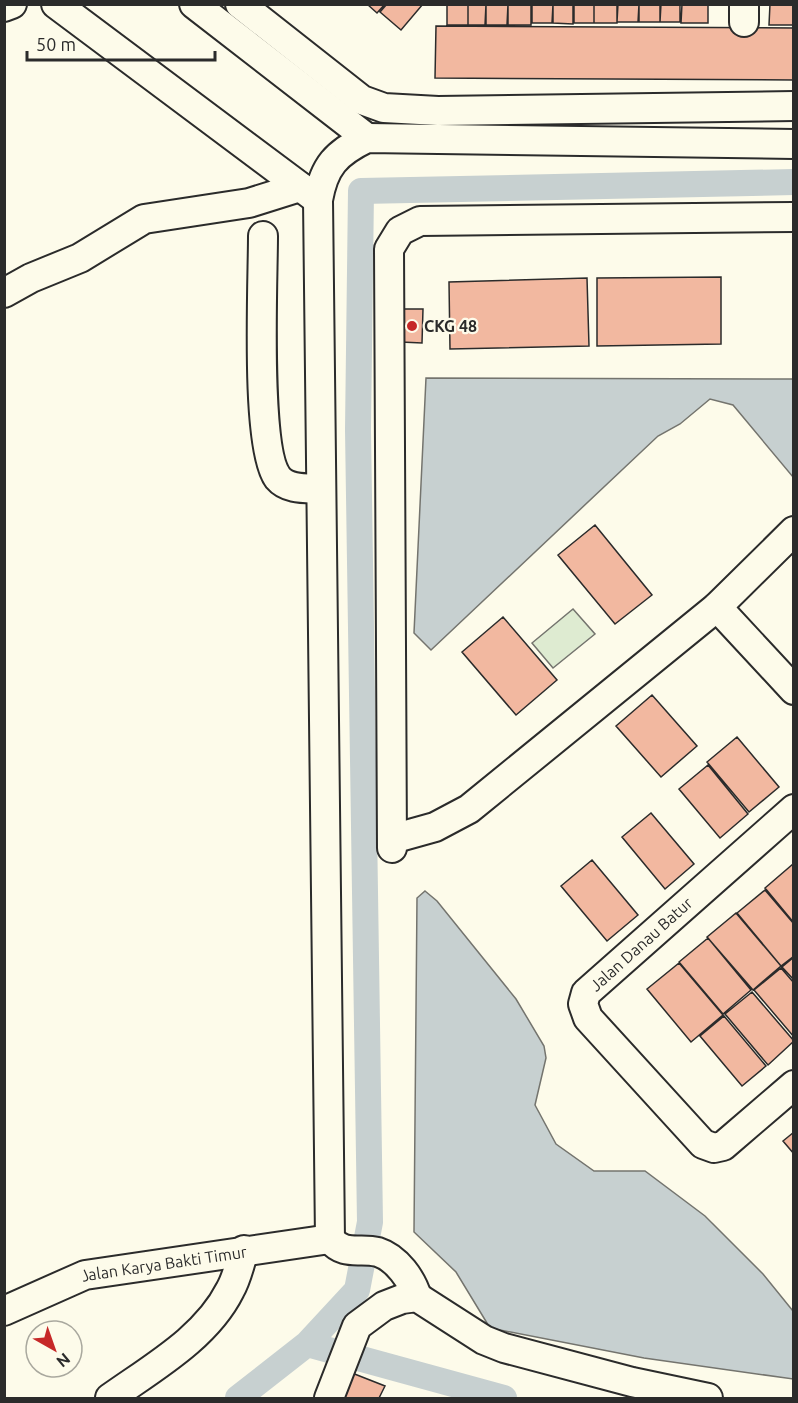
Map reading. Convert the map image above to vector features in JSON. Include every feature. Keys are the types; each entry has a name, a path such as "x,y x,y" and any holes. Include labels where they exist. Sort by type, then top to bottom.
{"street":[{"path":"4,7 12,4"},
{"path":"56,4 309,194"},
{"path":"194,4 367,138"},
{"path":"240,4 362,100 384,108 406,110 794,106"},
{"path":"406,110 408,139"},
{"path":"4,293 31,278 80,258 144,219 309,194 321,182 331,163 345,149 367,138 794,144"},
{"path":"309,194 321,489 337,1245"},
{"path":"794,217 420,221 400,231 389,249 394,722 392,844 435,827 469,809 717,607 794,531"},
{"path":"263,236 264,422 268,458 279,478 291,487 321,489"},
{"path":"717,607 794,690"},
{"name":"Jalan Danau Batur","path":"794,809 586,993 583,1004 588,1018 703,1144 714,1148 723,1146 794,1085"},
{"name":"Jalan Karya Bakti Timur","path":"4,1311 85,1275 244,1250 337,1245 379,1252 409,1278 417,1297"},
{"path":"110,1398 183,1344 212,1317 231,1290 244,1250"},
{"path":"331,1390 357,1326 384,1306 402,1299 417,1297 484,1340 504,1348 632,1382 708,1398"}],"green space":[{"path":"573,609 595,634 553,668 532,643"}],"shaded area":[{"path":"426,378 793,379 793,477 733,405 710,399 680,424 658,436 431,650 414,633"},
{"path":"425,891 437,901 516,999 544,1046 546,1058 535,1105 556,1144 594,1171 645,1171 705,1216 763,1274 793,1311 793,1379 644,1358 490,1328 456,1272 414,1232 417,898"}],"building":[{"path":"367,4 385,4 377,13"},
{"path":"387,4 423,4 401,30 380,12"},
{"path":"447,4 468,4 468,25 447,25"},
{"path":"468,4 486,4 485,25 468,25"},
{"path":"486,4 508,4 507,25 486,25"},
{"path":"508,4 531,4 531,25 508,25"},
{"path":"532,4 553,4 552,23 532,23"},
{"path":"553,4 573,4 573,24 553,23"},
{"path":"574,4 594,4 594,23 574,23"},
{"path":"594,4 617,4 617,23 594,23"},
{"path":"618,4 639,4 638,22 617,22"},
{"path":"639,4 660,4 660,22 639,22"},
{"path":"661,4 680,4 680,22 660,22"},
{"path":"682,4 708,4 708,23 681,23"},
{"path":"770,4 794,4 794,25 769,25"},
{"path":"436,26 794,28 794,80 435,78"},
{"path":"721,277 721,344 597,346 597,278"},
{"path":"587,278 589,346 450,349 449,282"},
{"name":"CKG 48","path":"402,309 423,309 422,343 401,342"},
{"path":"595,525 652,595 615,624 558,555"},
{"path":"503,617 557,680 516,715 462,652"},
{"path":"652,695 697,746 661,777 616,726"},
{"path":"737,737 779,787 749,812 707,762"},
{"path":"708,765 748,814 720,838 679,789"},
{"path":"651,813 694,864 665,889 622,837"},
{"path":"592,860 638,915 607,941 561,886"},
{"path":"794,865 794,923 765,888"},
{"path":"765,890 794,924 794,956 781,966 737,913"},
{"path":"736,913 781,966 753,990 707,937"},
{"path":"708,938 751,990 723,1014 679,962"},
{"path":"794,957 794,980 782,967"},
{"path":"679,963 723,1015 691,1042 647,989"},
{"path":"781,968 794,983 794,1037 754,990"},
{"path":"752,992 794,1041 768,1065 725,1014"},
{"path":"724,1016 766,1066 742,1086 700,1036"},
{"path":"794,1132 794,1154 783,1141"},
{"path":"352,1373 385,1386 379,1398 342,1398"}],"waterway":[{"path":"307,1344 357,1290 370,1222 358,430 361,191 794,182"},
{"path":"238,1398 307,1344 504,1398"}],"place":[{"name":"CKG 48","path":"412,326"}]}
